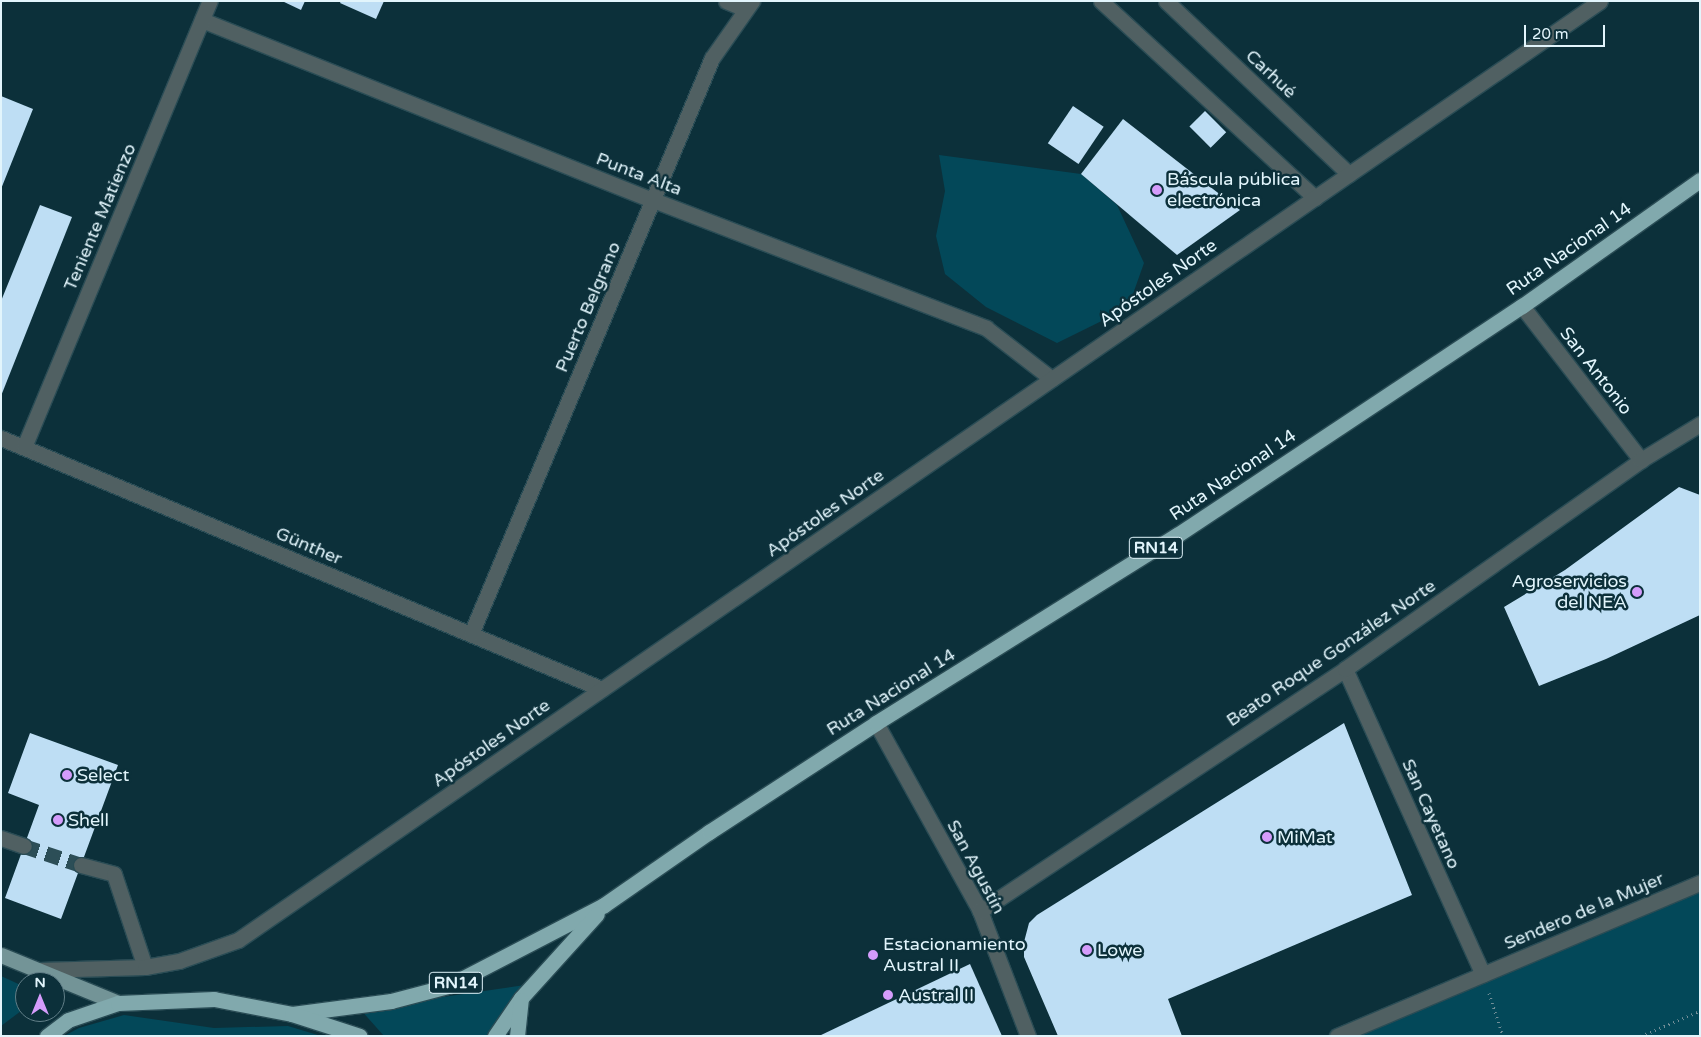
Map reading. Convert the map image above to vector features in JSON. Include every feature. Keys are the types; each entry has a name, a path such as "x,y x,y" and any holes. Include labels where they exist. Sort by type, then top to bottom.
{"highway":[{"name":"Ruta Nacional 14","path":"292,1014 391,1001 448,986 604,905 709,832 876,723 1177,535 1522,306 1700,180"},
{"name":"Ruta Nacional 14","path":"495,1036 521,998 604,905"},
{"path":"517,1036 521,998"},
{"name":"Ruta Nacional 14","path":"46,1036 68,1020 118,1003 214,999 292,1014 360,1036"}],"main road":[{"path":"1,955 118,1003"}],"street":[{"name":"Teniente Matienzo","path":"24,447 210,1"},
{"path":"726,1 749,5"},
{"path":"1101,1 1315,198"},
{"name":"Carhué","path":"1166,1 1349,174"},
{"name":"Apóstoles Norte","path":"39,970 145,967 179,962 238,940 1600,1"},
{"name":"Puerto Belgrano","path":"471,634 712,58 749,5"},
{"name":"Punta Alta","path":"202,20 653,200 986,328 1052,379"},
{"name":"San Antonio","path":"1522,306 1641,460"},
{"name":"Beato Roque González Norte","path":"980,911 1345,669 1641,460 1700,424"},
{"name":"Günther","path":"1,438 602,689"},
{"name":"San Cayetano","path":"1345,669 1484,974"},
{"name":"San Agustín","path":"876,723 980,911 1028,1036"},
{"path":"1,838 24,846"},
{"path":"81,865 114,874 145,967"},
{"name":"Sendero de la Mujer","path":"1337,1036 1700,883"}],"path":[{"path":"1484,974 1503,1036"},
{"path":"1641,1036 1700,1010"}],"shaded area":[{"path":"939,155 1081,174 1117,205 1144,263 1128,308 1057,343 986,307 945,274 936,236 945,191"},
{"path":"1700,883 1700,1036 1337,1036"},
{"path":"1,976 15,982 15,1016 1,1026"},
{"path":"525,985 487,1036 384,1036 360,1009"},
{"path":"124,1015 214,1028 288,1026 321,1036 64,1036 79,1028"}],"building":[{"path":"282,1 305,1 301,10"},
{"path":"341,1 384,1 376,19 340,3"},
{"path":"1,96 33,109 1,189"},
{"path":"1073,106 1104,127 1079,164 1048,143"},
{"path":"1205,111 1226,132 1211,148 1189,127"},
{"name":"Báscula pública electrónica","path":"1123,119 1240,210 1177,255 1081,174"},
{"path":"40,205 72,217 1,396 1,301"},
{"name":"Agroservicios del NEA","path":"1679,487 1700,495 1700,615 1606,659 1539,686 1504,607 1565,570"},
{"path":"1344,723 1412,895 1168,999 1182,1036 1058,1036 1024,957 1024,942 1029,923 1037,915"},
{"path":"30,733 118,765 61,919 5,898 39,805 8,793"},
{"path":"970,964 1002,1036 819,1036"}],"tunnel":[{"path":"24,846 81,865"}],"place":[{"name":"Báscula pública electrónica","path":"1157,190"},
{"name":"Agroservicios del NEA","path":"1637,592"},
{"name":"Select","path":"67,775"},
{"name":"Shell","path":"58,820"},
{"name":"MiMat","path":"1267,837"},
{"name":"Lowe","path":"1087,950"},
{"name":"Estacionamiento Austral II","path":"873,955"},
{"name":"Austral II","path":"888,995"}]}
